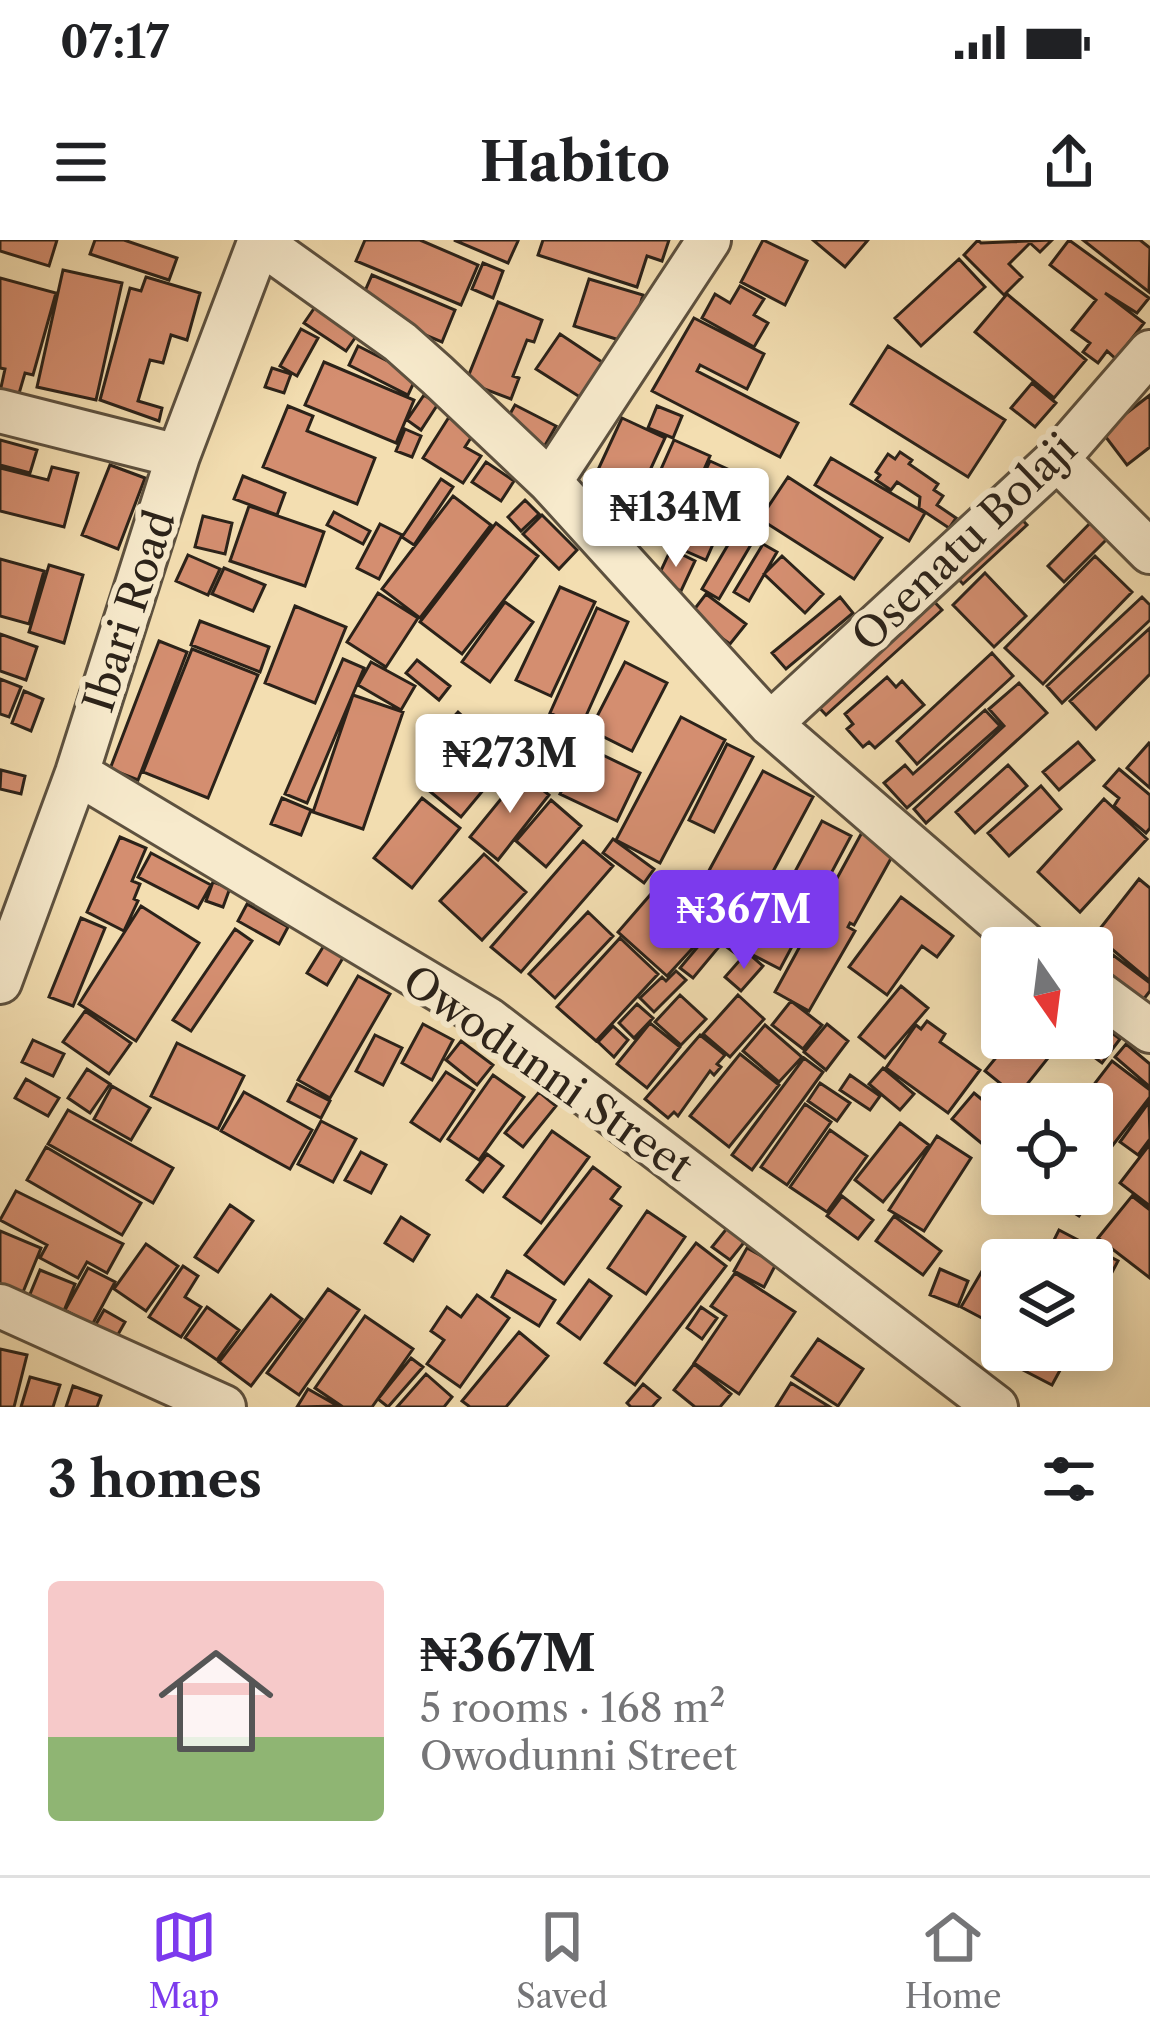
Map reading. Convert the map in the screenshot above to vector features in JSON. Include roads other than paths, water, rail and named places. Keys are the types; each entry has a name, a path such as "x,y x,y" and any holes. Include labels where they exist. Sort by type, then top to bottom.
{"street":[{"path":"550,482 709,240"},
{"path":"260,241 400,342 550,482 770,724 1005,927"},
{"name":"Ibari Road","path":"0,982 77,773 178,456 260,241"},
{"name":"Osenatu Bolaji","path":"770,724 1057,459 1150,352"},
{"path":"0,411 178,456"},
{"path":"1057,459 1150,552"},
{"name":"Owodunni Street","path":"77,773 488,1019 996,1407"},
{"path":"1113,1004 1150,1031"},
{"path":"0,1306 224,1407"}]}
